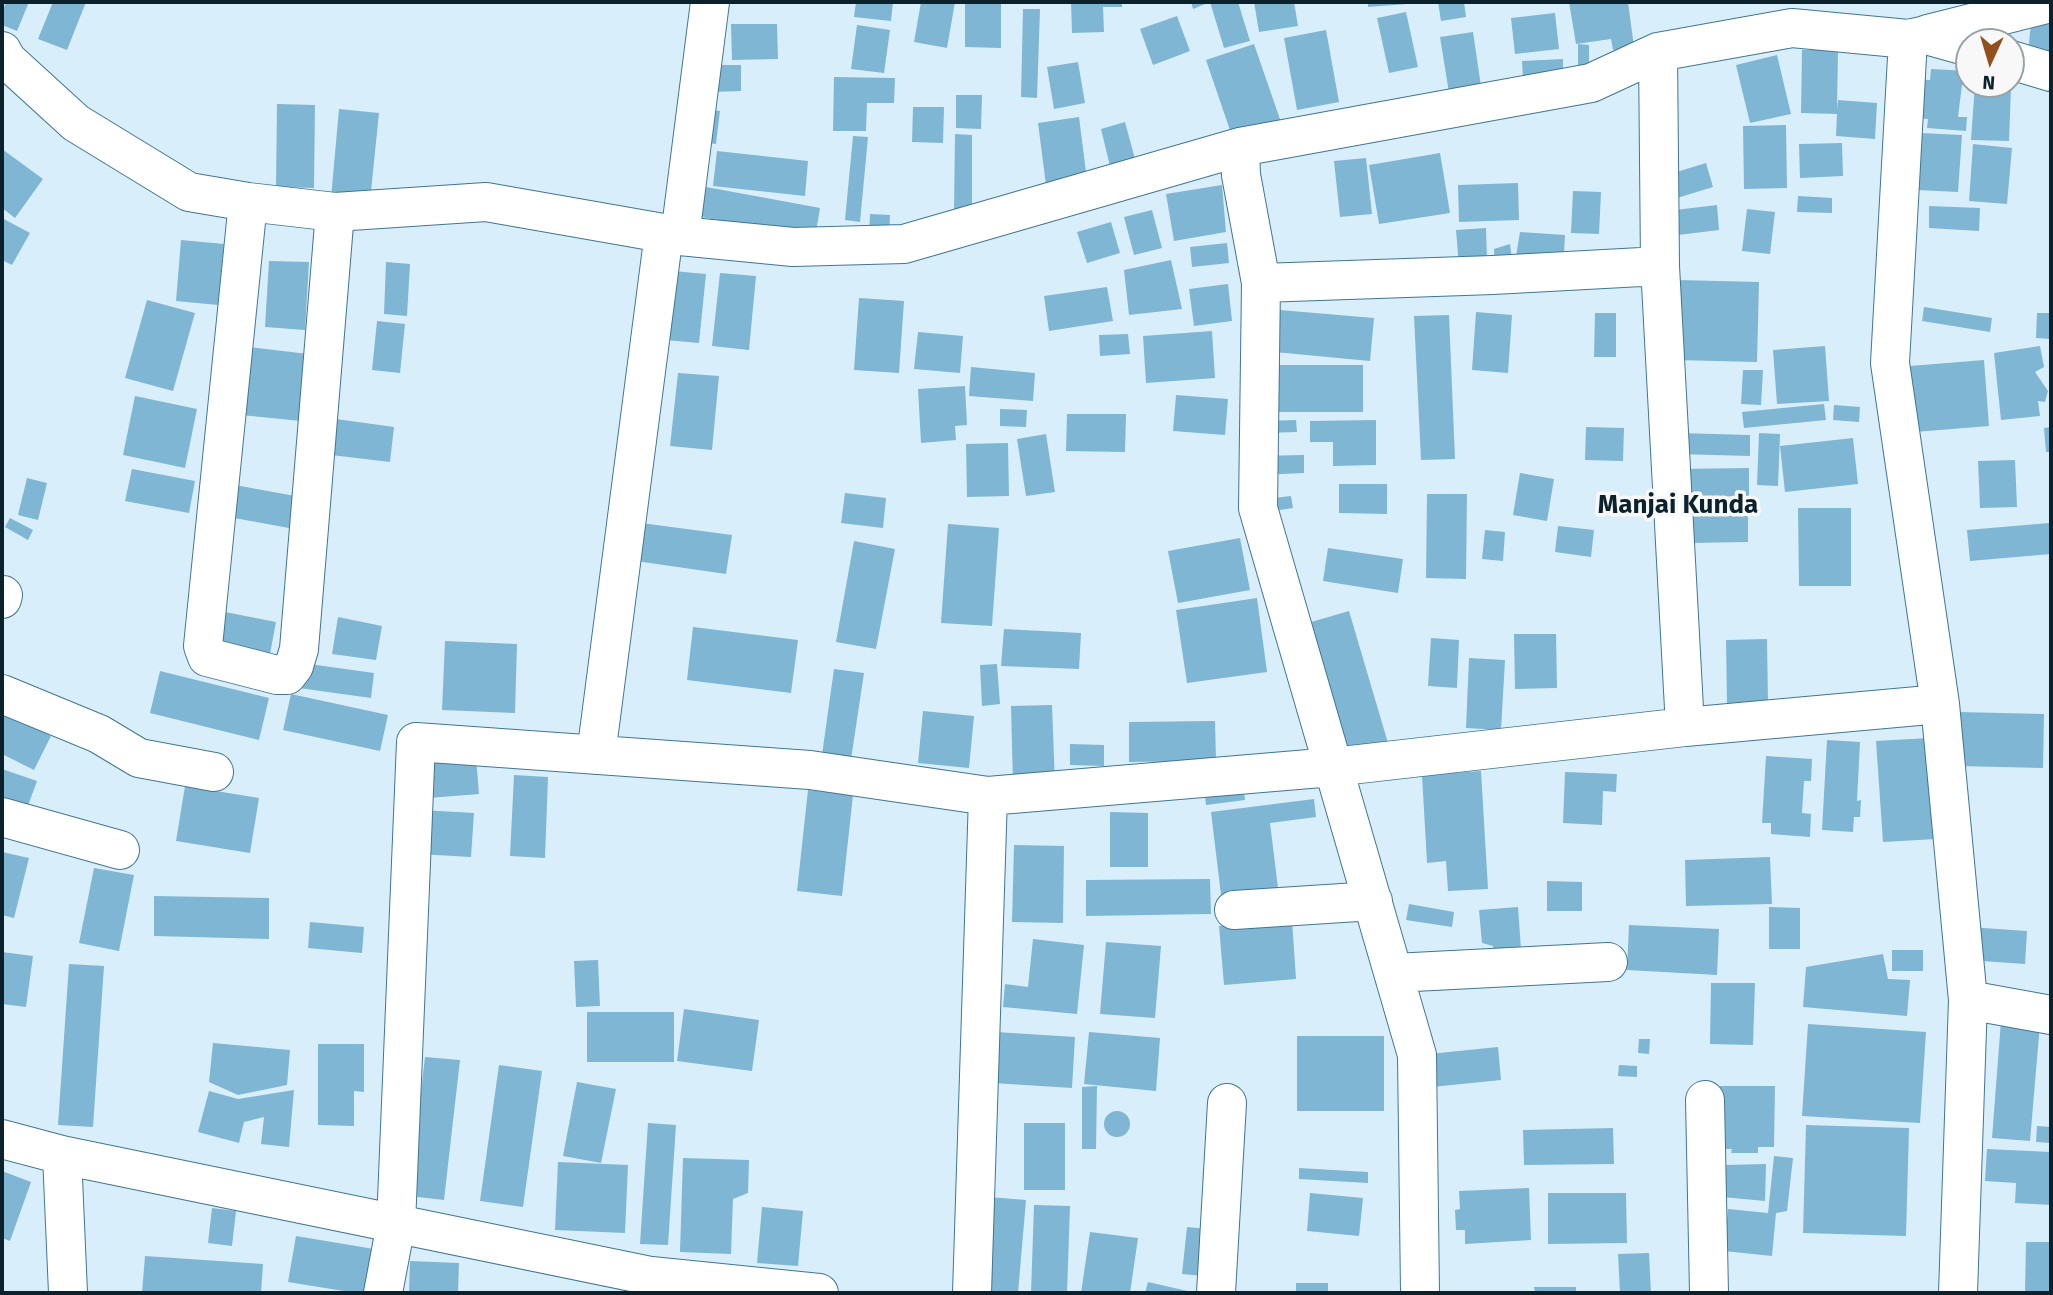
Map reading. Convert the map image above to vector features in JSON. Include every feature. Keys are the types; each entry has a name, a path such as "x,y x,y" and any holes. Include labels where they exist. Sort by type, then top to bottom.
{"street":[{"path":"596,755 672,234 710,2"},
{"path":"1917,37 2051,3"},
{"path":"2,51 8,60 76,123 189,192 335,212 486,202 672,234 793,247 904,244 1240,148 1591,83 1658,52 1792,29 1917,37 1955,44"},
{"path":"1917,37 1890,363 1940,704 1968,1000 1958,1293"},
{"path":"1658,52 1660,267 1685,727"},
{"path":"2025,64 2051,72"},
{"path":"1240,148 1241,175 1261,283 1258,508 1418,1055 1420,1293"},
{"path":"248,202 203,646 207,657 277,675 287,675 294,666 299,649 335,212"},
{"path":"1261,283 1660,267"},
{"path":"2,694 99,734 139,758 214,772"},
{"path":"383,1293 396,1224 416,742 810,770 988,796 1334,766 1685,727 1940,704"},
{"path":"972,1293 988,796"},
{"path":"2,817 120,850"},
{"path":"1234,910 1373,901"},
{"path":"1394,973 1608,962"},
{"path":"1968,1000 2051,1015"},
{"path":"1705,1100 1709,1293"},
{"path":"1216,1293 1227,1103"},
{"path":"2,1139 62,1155 651,1276 819,1293"},
{"path":"62,1155 68,1293"}],"building":[{"path":"6,2 29,2 17,31 2,25"},
{"path":"53,2 86,2 67,50 38,39"},
{"path":"856,2 893,2 891,21 854,17"},
{"path":"921,2 955,2 947,48 914,42"},
{"path":"965,2 1001,2 1001,48 965,47"},
{"path":"1071,2 1122,2 1122,7 1103,7 1104,32 1072,33"},
{"path":"1191,2 1210,2 1193,9"},
{"path":"1210,2 1238,2 1250,41 1224,48"},
{"path":"1254,2 1294,2 1298,26 1259,32"},
{"path":"1368,2 1406,2 1407,4 1368,7"},
{"path":"1438,2 1464,2 1466,17 1441,21"},
{"path":"1569,2 1628,2 1634,47 1613,50 1611,39 1576,44"},
{"path":"1023,9 1040,9 1037,98 1021,97"},
{"path":"1406,12 1418,67 1389,73 1377,18"},
{"path":"2032,12 2051,14 2051,56 2028,54"},
{"path":"1555,13 1559,49 1515,54 1511,18"},
{"path":"1177,16 1190,51 1153,65 1140,29"},
{"path":"731,24 777,24 778,59 732,60"},
{"path":"857,25 890,30 884,73 851,69"},
{"path":"1326,30 1339,102 1297,110 1284,38"},
{"path":"1473,32 1483,100 1451,105 1440,37"},
{"path":"1254,44 1282,125 1234,142 1206,60"},
{"path":"1578,44 1589,45 1589,71 1578,71"},
{"path":"1802,50 1838,50 1837,110 1838,100 1877,103 1875,139 1836,136 1837,114 1801,113"},
{"path":"1777,55 1791,114 1750,123 1736,65"},
{"path":"1563,59 1563,77 1523,79 1522,61"},
{"path":"1078,62 1085,103 1054,109 1047,67"},
{"path":"712,65 741,65 741,91 712,92"},
{"path":"1931,69 1955,70 1955,98 1960,98 1958,117 1967,117 1966,131 1927,128 1928,119 1911,118 1914,79 1930,80"},
{"path":"834,77 895,78 894,103 867,103 866,131 833,131"},
{"path":"956,95 982,95 981,129 956,128"},
{"path":"1974,98 2011,98 2009,141 1971,140"},
{"path":"277,104 315,105 314,188 276,187"},
{"path":"913,107 944,107 943,143 912,142"},
{"path":"339,109 379,113 370,201 331,198"},
{"path":"705,109 720,111 716,144 701,142"},
{"path":"1079,117 1087,180 1046,185 1038,123"},
{"path":"1125,122 1135,159 1110,166 1101,129"},
{"path":"1786,125 1787,188 1744,189 1743,126"},
{"path":"1920,133 1962,135 1958,192 1917,190"},
{"path":"955,134 972,135 972,211 954,211"},
{"path":"853,136 868,137 860,222 845,220"},
{"path":"1842,143 1843,176 1800,178 1799,144"},
{"path":"1973,144 2012,148 2007,204 1969,201"},
{"path":"2,149 43,179 15,218 2,208"},
{"path":"717,151 808,161 805,196 713,186"},
{"path":"1440,153 1450,213 1379,224 1369,165"},
{"path":"1366,158 1372,214 1340,217 1334,161"},
{"path":"1706,163 1713,187 1677,198 1670,174"},
{"path":"1518,183 1519,220 1459,222 1458,185"},
{"path":"1222,185 1226,232 1174,241 1166,194"},
{"path":"701,186 820,208 815,238 696,216"},
{"path":"1573,191 1601,192 1599,234 1571,233"},
{"path":"1798,196 1832,198 1832,213 1797,212"},
{"path":"1717,205 1719,230 1678,235 1675,210"},
{"path":"1929,206 1980,208 1979,231 1929,228"},
{"path":"1747,209 1775,212 1770,254 1742,251"},
{"path":"1152,210 1162,248 1134,255 1124,217"},
{"path":"870,214 890,215 889,238 869,238"},
{"path":"2,218 30,233 12,265 2,260"},
{"path":"1111,222 1120,253 1087,263 1077,232"},
{"path":"1486,228 1487,260 1459,266 1456,230"},
{"path":"1520,232 1565,235 1563,270 1515,262"},
{"path":"181,240 224,244 218,305 176,301"},
{"path":"1227,243 1229,263 1192,267 1190,247"},
{"path":"1510,244 1513,267 1495,268 1494,249"},
{"path":"1171,260 1182,309 1129,315 1124,270"},
{"path":"269,261 309,262 305,330 265,327"},
{"path":"386,262 410,264 407,316 384,314"},
{"path":"673,271 706,274 699,343 666,340"},
{"path":"720,273 756,276 749,350 712,346"},
{"path":"1677,280 1759,282 1757,362 1675,360"},
{"path":"1228,284 1232,321 1194,326 1189,289"},
{"path":"1107,287 1113,321 1049,331 1044,296"},
{"path":"859,298 904,301 899,373 854,370"},
{"path":"147,300 195,313 173,391 125,378"},
{"path":"1924,307 1992,318 1990,332 1922,321"},
{"path":"1268,309 1374,318 1370,361 1264,351"},
{"path":"1476,312 1512,315 1508,373 1472,370"},
{"path":"1595,313 1616,313 1616,357 1594,357"},
{"path":"2037,313 2051,313 2051,339 2036,338"},
{"path":"1449,315 1455,459 1421,460 1414,316"},
{"path":"377,321 405,324 400,373 372,370"},
{"path":"1212,331 1215,378 1146,383 1143,336"},
{"path":"918,332 963,336 960,373 914,369"},
{"path":"1128,334 1130,354 1100,356 1099,335"},
{"path":"1825,346 1829,401 1777,404 1773,350"},
{"path":"2040,346 2044,367 2035,372 2048,391 2045,402 2038,401 2040,416 2001,420 1994,353"},
{"path":"249,347 308,354 301,421 241,415"},
{"path":"1984,360 1989,426 1915,432 1910,366"},
{"path":"1265,365 1363,365 1363,412 1266,412"},
{"path":"971,367 1035,373 1033,401 969,396"},
{"path":"1743,370 1763,370 1761,405 1741,404"},
{"path":"678,373 719,376 712,450 670,446"},
{"path":"965,386 967,425 955,426 956,440 921,443 918,389"},
{"path":"1176,395 1228,399 1225,435 1173,431"},
{"path":"135,396 197,409 185,468 123,455"},
{"path":"1824,404 1826,420 1744,428 1742,412"},
{"path":"1834,405 1860,407 1859,422 1833,420"},
{"path":"1000,409 1027,410 1026,427 1000,426"},
{"path":"1067,414 1126,414 1125,452 1066,451"},
{"path":"336,419 394,427 390,462 331,455"},
{"path":"1296,420 1297,432 1265,433 1265,421"},
{"path":"1376,420 1376,465 1333,466 1333,442 1310,442 1310,421"},
{"path":"1586,427 1624,428 1623,461 1585,460"},
{"path":"2051,427 2051,452 2046,452 2044,428"},
{"path":"1678,433 1750,435 1750,456 1677,454"},
{"path":"1759,433 1780,434 1778,486 1757,485"},
{"path":"1046,434 1055,492 1026,496 1017,439"},
{"path":"1853,438 1858,484 1785,492 1780,446"},
{"path":"1008,443 1009,496 967,497 966,444"},
{"path":"1304,455 1304,473 1260,475 1259,456"},
{"path":"2015,460 2017,507 1980,508 1978,461"},
{"path":"1749,468 1749,496 1679,497 1679,469"},
{"path":"132,469 195,481 189,513 125,501"},
{"path":"1520,473 1554,479 1547,521 1513,515"},
{"path":"27,478 47,483 38,520 18,515"},
{"path":"1339,484 1387,484 1387,514 1339,513"},
{"path":"235,485 295,496 289,528 229,517"},
{"path":"845,493 886,498 883,528 841,523"},
{"path":"1427,494 1467,494 1466,579 1426,578"},
{"path":"1291,496 1293,508 1266,512 1265,499"},
{"path":"1748,506 1748,542 1688,543 1687,507"},
{"path":"1798,508 1851,508 1851,586 1799,586"},
{"path":"10,518 33,530 28,540 5,527"},
{"path":"641,523 732,535 726,574 636,561"},
{"path":"2049,523 2051,554 1970,561 1967,530"},
{"path":"948,524 999,528 992,626 941,623"},
{"path":"1558,526 1594,530 1591,557 1555,552"},
{"path":"1485,530 1505,532 1503,561 1482,559"},
{"path":"1240,538 1250,590 1178,603 1168,551"},
{"path":"854,541 895,549 876,649 836,642"},
{"path":"1328,548 1403,559 1398,593 1323,581"},
{"path":"1257,598 1267,672 1187,683 1176,610"},
{"path":"215,610 276,622 269,659 208,647"},
{"path":"1349,611 1388,743 1333,759 1294,627"},
{"path":"338,617 382,626 376,660 332,654"},
{"path":"693,627 798,640 791,693 687,680"},
{"path":"1004,629 1081,633 1079,669 1001,666"},
{"path":"1514,634 1556,634 1557,688 1515,689"},
{"path":"1431,638 1459,640 1457,688 1428,686"},
{"path":"1767,639 1768,703 1727,705 1726,640"},
{"path":"445,641 517,644 515,713 442,710"},
{"path":"1469,658 1505,660 1501,730 1466,728"},
{"path":"302,663 374,673 371,698 299,688"},
{"path":"997,664 1000,704 982,706 980,665"},
{"path":"834,669 864,673 850,766 821,762"},
{"path":"160,671 269,698 259,740 150,713"},
{"path":"291,694 388,715 380,751 283,730"},
{"path":"1052,705 1055,784 1013,785 1011,706"},
{"path":"923,711 974,716 969,768 918,763"},
{"path":"2,712 51,736 34,770 2,754"},
{"path":"1958,712 2044,714 2043,768 1957,766"},
{"path":"1215,721 1216,761 1129,762 1129,722"},
{"path":"1929,738 1936,839 1883,842 1876,741"},
{"path":"1827,740 1860,742 1857,801 1861,800 1860,817 1854,817 1853,832 1822,830"},
{"path":"1070,744 1104,745 1104,766 1070,765"},
{"path":"1766,756 1812,759 1811,781 1804,781 1802,813 1811,814 1810,837 1771,834 1771,823 1762,823"},
{"path":"476,757 479,794 429,798 426,761"},
{"path":"2,769 37,781 22,822 2,815"},
{"path":"1481,771 1488,889 1448,891 1446,861 1427,863 1422,775"},
{"path":"1565,772 1617,774 1616,792 1603,791 1602,825 1563,823"},
{"path":"514,775 548,777 545,858 510,856"},
{"path":"1243,784 1245,800 1206,805 1204,788"},
{"path":"185,786 259,798 250,853 176,841"},
{"path":"808,790 853,795 842,896 797,891"},
{"path":"1314,799 1316,817 1270,823 1278,888 1221,895 1211,812"},
{"path":"421,810 474,813 471,857 418,854"},
{"path":"1110,812 1148,813 1148,867 1110,867"},
{"path":"1014,845 1064,846 1063,923 1012,922"},
{"path":"2,852 29,858 14,918 2,915"},
{"path":"1770,857 1772,904 1686,906 1685,860"},
{"path":"94,868 134,875 119,951 79,943"},
{"path":"1210,879 1211,914 1086,916 1086,880"},
{"path":"1547,881 1582,882 1582,911 1547,911"},
{"path":"154,896 269,898 269,939 154,936"},
{"path":"1409,904 1454,912 1452,927 1406,920"},
{"path":"1518,907 1521,949 1495,960 1493,946 1482,943 1479,910"},
{"path":"1769,907 1800,908 1800,949 1769,949"},
{"path":"1292,920 1296,979 1224,985 1219,926"},
{"path":"310,922 364,927 362,953 308,948"},
{"path":"1629,925 1719,929 1717,975 1627,970"},
{"path":"1969,927 2027,931 2025,964 1967,960"},
{"path":"1033,939 1084,945 1077,1014 1003,1007 1005,984 1028,987"},
{"path":"1106,942 1161,946 1155,1018 1100,1014"},
{"path":"1892,950 1923,950 1923,971 1892,971"},
{"path":"2,952 33,956 26,1007 2,1004"},
{"path":"1883,954 1888,979 1910,980 1907,1016 1803,1007 1806,967"},
{"path":"598,960 600,1006 576,1007 574,961"},
{"path":"69,964 104,966 93,1127 58,1125"},
{"path":"1711,983 1755,983 1753,1045 1710,1044"},
{"path":"684,1009 759,1020 752,1071 677,1061"},
{"path":"587,1012 674,1012 674,1062 587,1062"},
{"path":"2001,1021 2040,1024 2030,1141 1992,1138"},
{"path":"1808,1024 1926,1032 1920,1123 1802,1116"},
{"path":"996,1032 1075,1037 1072,1088 993,1083"},
{"path":"1089,1032 1160,1038 1156,1091 1084,1084"},
{"path":"1297,1036 1384,1036 1384,1111 1297,1111"},
{"path":"1639,1039 1650,1039 1649,1054 1638,1053"},
{"path":"213,1043 290,1050 287,1085 238,1095 209,1082"},
{"path":"318,1044 364,1044 364,1092 354,1091 354,1126 318,1125"},
{"path":"1498,1047 1501,1080 1432,1087 1429,1054"},
{"path":"425,1057 460,1060 444,1200 409,1196"},
{"path":"499,1065 542,1071 523,1207 480,1201"},
{"path":"1619,1065 1637,1066 1637,1077 1618,1076"},
{"path":"577,1082 616,1089 601,1163 563,1156"},
{"path":"1097,1086 1096,1149 1082,1149 1082,1087"},
{"path":"1720,1086 1775,1086 1774,1147 1758,1147 1758,1153 1731,1153 1732,1149 1719,1149"},
{"path":"294,1090 289,1147 261,1144 264,1117 244,1122 239,1143 198,1132 209,1091 238,1099"},
{"path":"1117,1111 1126,1115 1130,1124 1126,1133 1117,1137 1108,1133 1104,1124 1108,1115"},
{"path":"648,1123 676,1125 668,1245 640,1244"},
{"path":"1024,1123 1065,1123 1065,1190 1024,1190"},
{"path":"1806,1125 1909,1128 1906,1236 1803,1233"},
{"path":"2037,1126 2051,1127 2051,1143 2036,1142"},
{"path":"1613,1128 1614,1164 1524,1165 1523,1130"},
{"path":"1987,1149 2051,1152 2051,1205 2015,1203 2016,1183 1985,1181"},
{"path":"1774,1156 1793,1158 1787,1211 1776,1213 1772,1256 1724,1251 1728,1209 1768,1213"},
{"path":"683,1158 749,1160 748,1193 733,1199 731,1254 680,1252"},
{"path":"558,1162 628,1165 625,1233 555,1230"},
{"path":"1766,1164 1765,1201 1722,1197 1725,1165"},
{"path":"1299,1168 1368,1172 1368,1183 1299,1179"},
{"path":"2,1171 31,1182 10,1241 2,1238"},
{"path":"1529,1188 1531,1240 1465,1244 1465,1230 1456,1230 1455,1210 1460,1209 1459,1191"},
{"path":"1310,1193 1363,1198 1359,1236 1307,1231"},
{"path":"1548,1193 1626,1193 1627,1243 1548,1244"},
{"path":"989,1197 1026,1200 1018,1293 981,1293"},
{"path":"1034,1205 1070,1206 1067,1293 1031,1293"},
{"path":"762,1207 803,1211 798,1266 757,1263"},
{"path":"212,1208 236,1211 232,1246 208,1243"},
{"path":"1187,1227 1207,1229 1203,1276 1182,1274"},
{"path":"1090,1232 1138,1238 1130,1293 1081,1293"},
{"path":"296,1236 380,1250 372,1293 288,1282"},
{"path":"2026,1242 2051,1242 2051,1293 2025,1293"},
{"path":"1649,1253 1651,1293 1620,1293 1618,1254"},
{"path":"145,1256 263,1264 261,1293 142,1293"},
{"path":"410,1261 459,1263 458,1293 409,1293"},
{"path":"1148,1282 1192,1292 1192,1293 1145,1293"},
{"path":"1296,1283 1328,1283 1328,1293 1296,1293"},
{"path":"1534,1287 1576,1287 1576,1293 1535,1293"}],"district":[{"name":"Manjai Kunda","path":"1678,506"}]}
